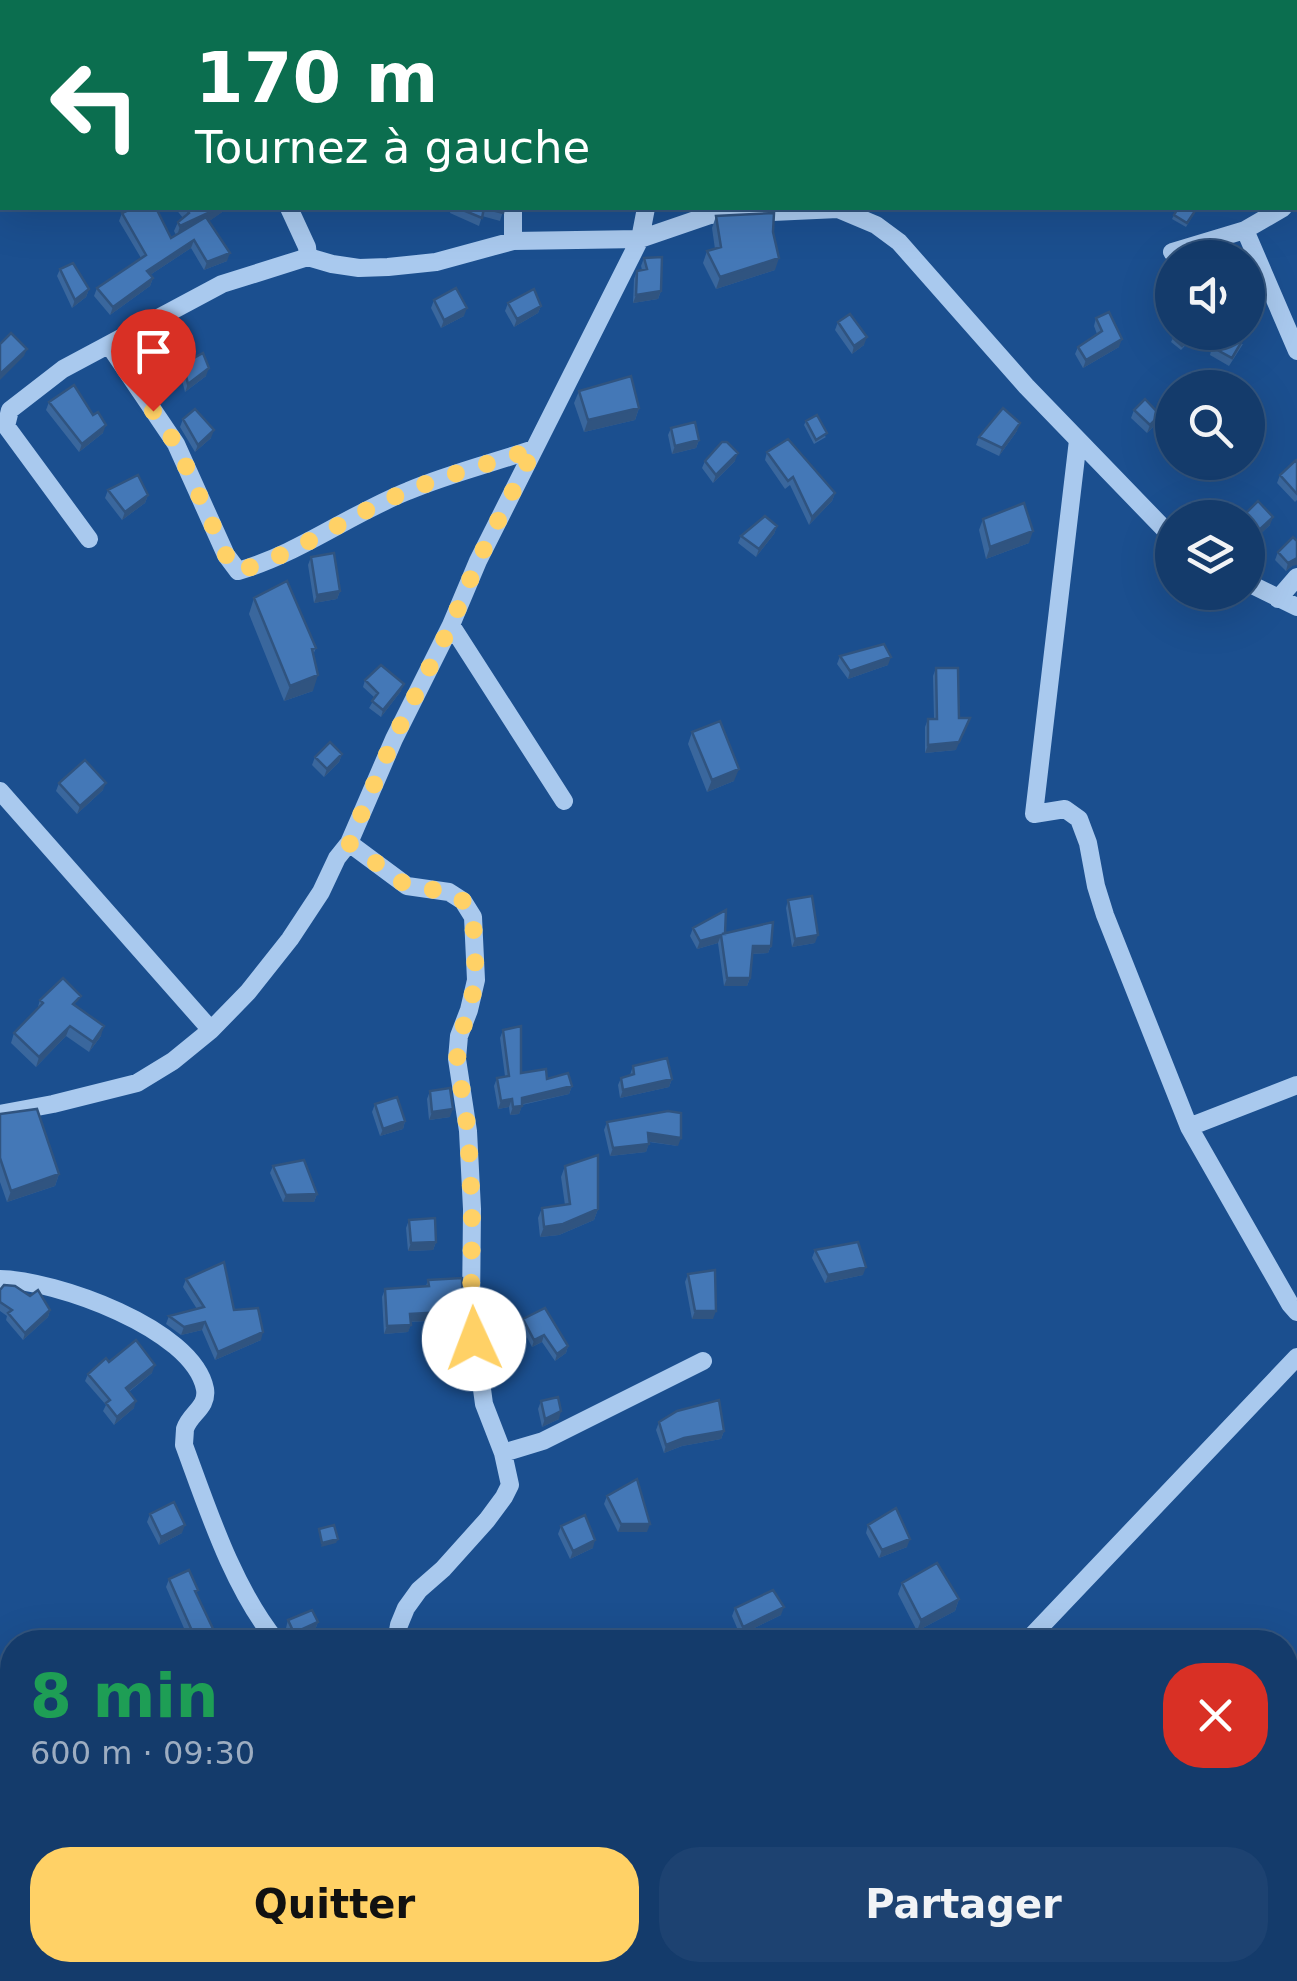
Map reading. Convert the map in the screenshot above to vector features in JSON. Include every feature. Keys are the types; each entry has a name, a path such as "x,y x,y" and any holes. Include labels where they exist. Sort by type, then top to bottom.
{"street":[{"path":"290,210 308,256"},
{"path":"513,210 513,241"},
{"path":"0,1114 137,1083 173,1062 248,992 290,940 349,843 478,561 640,240 646,210"},
{"path":"89,539 6,426 10,410 63,369 222,284 308,256 346,266 388,267 436,262 513,241 640,240 710,215 838,210 876,225 899,242 1026,386 1155,519"},
{"path":"1212,240 1245,230 1280,210"},
{"path":"1245,230 1297,351"},
{"path":"108,345 176,444 226,555 238,571 294,548 406,491 534,449"},
{"path":"1078,440 1034,814 1065,809 1080,819 1105,915 1189,1127 1297,1312"},
{"path":"1278,599 1297,577"},
{"path":"1265,592 1297,607"},
{"path":"451,625 564,801"},
{"path":"0,791 211,1030"},
{"path":"349,843 407,886 449,892 463,901 473,917 476,980 457,1059 468,1131 471,1308 484,1404 510,1484 504,1498 443,1569 418,1590 397,1630"},
{"path":"1189,1127 1297,1085"},
{"path":"0,1279 49,1287 139,1320 188,1359 205,1391 204,1404 185,1430 184,1445 240,1585 267,1630"},
{"path":"1037,1630 1297,1357"},
{"path":"502,1452 543,1441 703,1361"}],"building":[{"path":"157,210 171,238 206,217 230,253 207,262 194,240 147,271 153,278 113,307 97,288 146,255 122,213"},
{"path":"187,210 215,210 180,226 178,222 189,213"},
{"path":"463,210 484,210 482,218"},
{"path":"1177,210 1196,210 1187,223 1174,215"},
{"path":"774,213 773,232 779,258 720,277 707,251 721,247 716,216"},
{"path":"662,257 661,291 636,295 637,271 647,269 644,258"},
{"path":"73,263 89,289 75,300 60,269"},
{"path":"456,288 467,308 444,320 434,300"},
{"path":"534,289 541,306 517,319 508,303"},
{"path":"1109,312 1122,339 1086,360 1078,347 1102,331 1096,318"},
{"path":"850,314 867,337 854,346 838,322"},
{"path":"11,333 27,349 0,374 0,344"},
{"path":"1217,350 1237,350 1232,358"},
{"path":"203,353 209,368 188,384 183,364"},
{"path":"631,376 639,408 588,420 579,391"},
{"path":"74,385 93,415 98,412 106,425 82,444 49,402"},
{"path":"1145,399 1155,410 1155,420 1150,425 1134,410"},
{"path":"1003,408 1020,423 1002,448 979,437"},
{"path":"195,409 214,430 198,445 183,419"},
{"path":"817,415 827,433 816,440 806,421"},
{"path":"695,422 699,440 675,446 671,428"},
{"path":"788,439 835,493 812,517 793,477 788,481 767,452"},
{"path":"722,442 738,453 716,475 705,461"},
{"path":"1297,460 1297,494 1280,475"},
{"path":"138,475 148,495 125,512 108,490"},
{"path":"1024,503 1033,531 990,547 983,519"},
{"path":"1265,508 1273,517 1265,524"},
{"path":"765,516 777,526 759,549 741,536"},
{"path":"1293,537 1297,541 1297,558 1288,563 1278,552"},
{"path":"334,553 340,591 317,595 311,557"},
{"path":"287,581 316,648 312,649 318,675 290,686 254,598"},
{"path":"884,644 891,657 850,671 840,656"},
{"path":"381,665 404,684 383,710 372,701 378,693 365,680"},
{"path":"936,668 958,668 959,718 970,718 959,742 928,745 928,719 937,719"},
{"path":"720,721 739,769 712,780 692,732"},
{"path":"330,742 342,754 327,769 315,757"},
{"path":"85,760 106,783 80,806 59,783"},
{"path":"812,896 818,935 795,939 788,900"},
{"path":"726,910 725,933 773,922 771,946 753,946 750,978 727,978 721,935 700,941 693,928"},
{"path":"63,978 81,996 73,1004 104,1026 93,1042 70,1026 39,1057 14,1033"},
{"path":"521,1026 521,1073 546,1069 547,1079 568,1073 572,1086 522,1098 522,1106 513,1107 512,1099 501,1101 497,1078 509,1076 503,1030"},
{"path":"667,1058 672,1079 623,1090 621,1078 634,1074 633,1066"},
{"path":"450,1088 453,1109 432,1112 430,1091"},
{"path":"397,1097 405,1121 383,1129 375,1104"},
{"path":"37,1109 59,1174 11,1191 0,1158 0,1114"},
{"path":"668,1111 681,1113 681,1138 648,1133 649,1144 613,1148 607,1122"},
{"path":"598,1155 598,1209 563,1224 544,1227 542,1208 570,1204 565,1166"},
{"path":"304,1160 317,1194 286,1195 273,1166"},
{"path":"435,1218 436,1242 411,1243 409,1220"},
{"path":"858,1242 866,1267 828,1275 815,1250"},
{"path":"224,1262 234,1310 258,1308 263,1332 218,1352 205,1322 184,1327 169,1316 204,1307 186,1279"},
{"path":"715,1270 716,1311 695,1311 688,1274"},
{"path":"462,1278 463,1311 410,1314 411,1325 387,1326 385,1289 429,1286 428,1280"},
{"path":"4,1285 15,1286 30,1296 38,1290 50,1310 25,1333 8,1313 12,1310 0,1302"},
{"path":"545,1308 568,1346 557,1354 544,1335 534,1340 523,1319"},
{"path":"136,1340 155,1365 126,1388 136,1401 117,1417 106,1403 110,1400 88,1374"},
{"path":"558,1397 561,1411 545,1419 541,1401"},
{"path":"719,1400 724,1431 666,1445 659,1422 677,1411"},
{"path":"637,1479 650,1524 621,1524 607,1496"},
{"path":"174,1502 185,1525 161,1537 150,1514"},
{"path":"896,1508 910,1539 882,1550 868,1525"},
{"path":"585,1515 595,1540 573,1551 561,1526"},
{"path":"334,1525 338,1539 322,1543 319,1529"},
{"path":"937,1563 959,1599 921,1620 902,1583"},
{"path":"189,1570 214,1630 192,1630 169,1579"},
{"path":"773,1590 784,1607 743,1627 735,1608"},
{"path":"312,1610 318,1622 293,1630 288,1620"}],"route":[{"path":"153,411 176,444 226,555 238,571 294,548 406,491 534,449 394,738 349,843 407,886 449,892 463,901 473,917 476,980 457,1059 468,1131 474,1339"}]}
